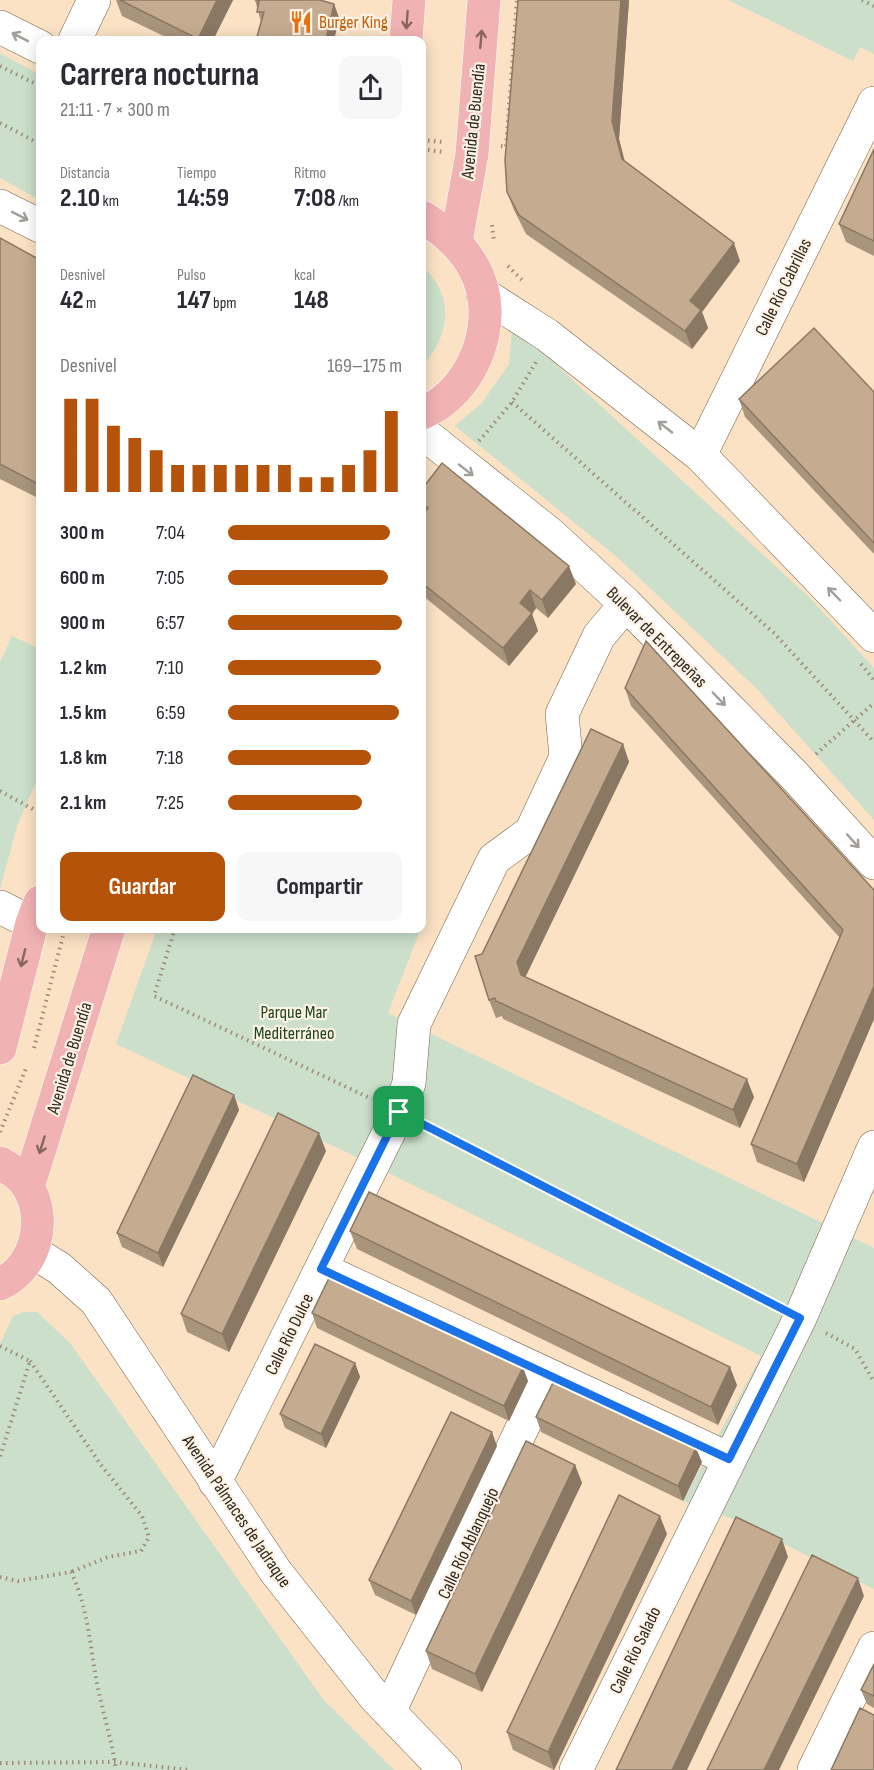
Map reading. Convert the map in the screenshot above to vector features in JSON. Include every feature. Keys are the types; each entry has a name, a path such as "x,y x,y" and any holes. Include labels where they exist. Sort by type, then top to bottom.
{"main road":[{"path":"406,36 409,0"},
{"name":"Avenida de Buendía","path":"456,242 472,154 484,0"},
{"path":"426,220 456,242 475,270 483,294 485,323 480,349 466,377 446,399 426,412"},
{"path":"0,1047 36,912"},
{"name":"Avenida de Buendía","path":"28,1187 107,933"},
{"path":"0,1163 14,1172 28,1187 36,1215 33,1252 21,1270 0,1284"}],"street":[{"path":"77,36 94,0"},
{"path":"0,27 36,45"},
{"name":"Calle Río Cabrillas","path":"700,455 870,110"},
{"path":"0,206 36,224"},
{"path":"483,294 550,338 700,455 874,636"},
{"name":"Bulevar de Entrepeñas","path":"426,435 459,464 549,533 626,604 793,774 874,863"},
{"name":"Calle Río Dulce","path":"215,1482 399,1112 408,1083 414,1024 494,859 531,832 566,757 562,714 599,636 626,604"},
{"path":"0,908 36,912"},
{"name":"Calle Río Salado","path":"576,1770 694,1530 719,1454 800,1318 848,1212 874,1147"},
{"name":"Avenida Pálmaces de Jadraque","path":"33,1252 59,1268 96,1301 276,1572 388,1712 446,1770"},
{"path":"321,1269 719,1454"},
{"name":"Calle Río Ablanquejo","path":"388,1712 548,1375"},
{"path":"813,1770 874,1648"}],"path":[{"path":"862,0 874,6"},
{"path":"0,66 36,84"},
{"path":"0,123 36,142"},
{"path":"459,464 512,402 550,338"},
{"path":"512,402 774,633 874,742"},
{"path":"793,774 874,703"},
{"path":"0,791 36,811"},
{"path":"173,933 154,996 399,1112 800,1318 855,1349 874,1382"},
{"path":"0,1346 30,1361 100,1465 142,1516 149,1537 141,1551 108,1557 71,1572 18,1581 0,1577"},
{"path":"0,1457 30,1361"},
{"path":"71,1572 89,1629 97,1683 116,1770"},
{"path":"0,1763 115,1762 190,1770"}],"green space":[{"path":"728,0 874,0 874,54 860,47 853,61"},
{"path":"0,53 36,73 36,198 0,178"},
{"path":"426,270 440,290 445,316 439,342 426,362"},
{"path":"512,330 551,360 809,597 874,668 874,820 756,688 617,557 455,426 482,403 509,364"},
{"path":"12,636 36,647 36,782 17,826 0,889 0,662"},
{"name":"Parque Mar Mediterráneo","path":"156,933 419,933 388,1013 874,1248 874,1589 738,1521 683,1501 761,1356 348,1153 116,1044"},
{"path":"24,1312 37,1312 70,1343 323,1699 394,1770 0,1770 0,1344 13,1316"}],"building":[{"path":"120,0 217,0 199,36 192,36"},
{"name":"Burger King","path":"255,0 320,0 334,4 327,36 257,36 264,12 257,12 259,1"},
{"path":"518,0 621,0 612,121 622,159 734,243 690,301 701,310 685,331 519,215 507,192 505,160"},
{"path":"874,149 874,241 839,224"},
{"path":"0,238 36,258 36,483 0,464"},
{"path":"814,328 874,392 874,543 739,399"},
{"path":"442,463 569,566 542,600 530,590 520,603 532,613 503,648 426,586 426,511 428,508 426,506 426,484"},
{"path":"646,641 874,890 874,986 797,1164 751,1144 843,930 625,688"},
{"path":"591,729 623,744 517,962 521,975 747,1079 733,1110 496,1001 495,998 489,1000 475,956 482,954"},
{"path":"193,1075 234,1095 158,1253 117,1233"},
{"path":"278,1113 319,1133 222,1334 181,1314"},
{"path":"369,1192 730,1367 711,1407 350,1231"},
{"path":"331,1274 523,1367 504,1406 312,1313"},
{"path":"315,1344 355,1363 321,1434 280,1414"},
{"path":"555,1379 696,1448 678,1486 536,1417"},
{"path":"451,1412 492,1432 411,1601 369,1580"},
{"path":"526,1441 575,1465 475,1674 426,1651"},
{"path":"619,1495 660,1516 548,1752 507,1732"},
{"path":"736,1517 782,1539 672,1770 616,1770"},
{"path":"812,1555 858,1578 764,1770 707,1770"},
{"path":"874,1664 874,1696 861,1690"},
{"path":"860,1708 874,1715 874,1770 831,1770"}],"place":[{"name":"Burger King","path":"301,22"}],"route":[{"path":"399,1112 800,1318 729,1459 321,1269 399,1112"}]}
